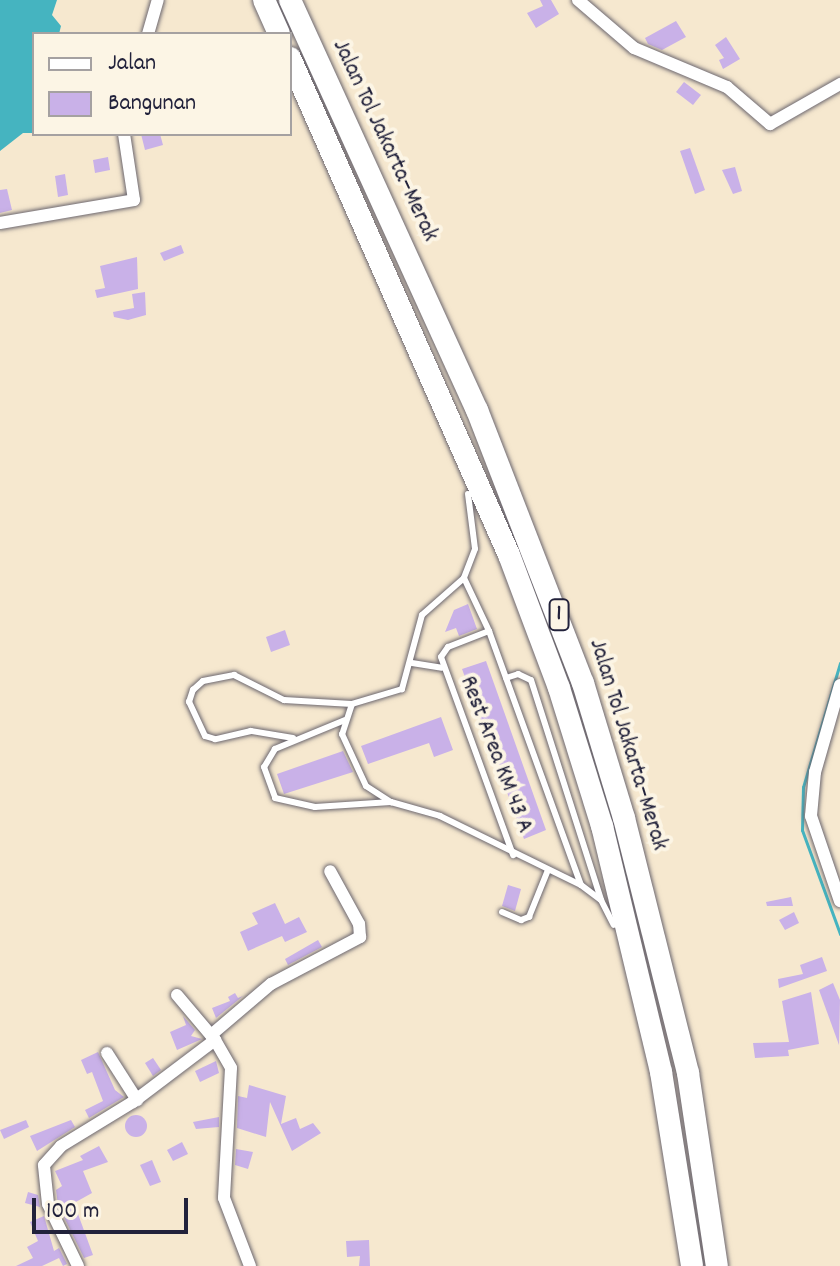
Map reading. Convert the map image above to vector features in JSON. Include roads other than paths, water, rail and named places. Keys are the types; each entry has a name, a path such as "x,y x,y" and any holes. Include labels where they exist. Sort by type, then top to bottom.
{"highway":[{"path":"264,0 278,32"},
{"name":"Jalan Tol Jakarta–Merak","path":"290,0 477,410 583,683 624,818 688,1073 717,1266"},
{"name":"Jalan Tol Jakarta–Merak","path":"292,62 509,555 559,688 602,826 675,1142 692,1266"},
{"path":"389,278 468,494"},
{"path":"614,925 675,1142"}],"street":[{"path":"149,32 158,0"},
{"path":"578,0 634,48 727,87 770,124 840,84"},
{"path":"0,223 134,200 124,136"},
{"path":"840,685 815,772 811,816 840,901"},
{"path":"78,1266 48,1204 44,1165 61,1146 137,1100 271,984 360,937 359,924 330,871"},
{"path":"177,995 213,1037 232,1076 224,1198 250,1266"},
{"path":"107,1053 137,1100"}],"lane":[{"path":"293,738 251,731 215,739 205,736 189,702 193,690 216,676 234,675 284,700 352,704 383,699 402,689 412,663 422,615 464,578 475,549 468,494"},
{"name":"Rest Area KM 43 A","path":"464,578 489,631 581,885"},
{"name":"Rest Area KM 43 A","path":"489,631 448,647 442,654 442,668 513,855"},
{"name":"Rest Area KM 43 A","path":"412,663 442,668"},
{"name":"Rest Area KM 43 A","path":"506,678 518,674 531,680 601,900 614,925"},
{"path":"345,720 352,704"},
{"name":"Rest Area KM 43 A","path":"345,720 293,738 275,749 264,767 275,798 315,807 391,802"},
{"name":"Rest Area KM 43 A","path":"345,720 342,734 366,786 391,802 440,816 513,855 581,885 601,900"},
{"name":"Rest Area KM 43 A","path":"546,785 562,779"},
{"path":"502,912 521,920 529,917 548,870"}],"water":[{"path":"0,0 57,0 52,15 61,26 60,32 32,32 32,133 23,133 0,151"}],"waterway":[{"path":"840,663 803,787 802,830 840,934"}]}
